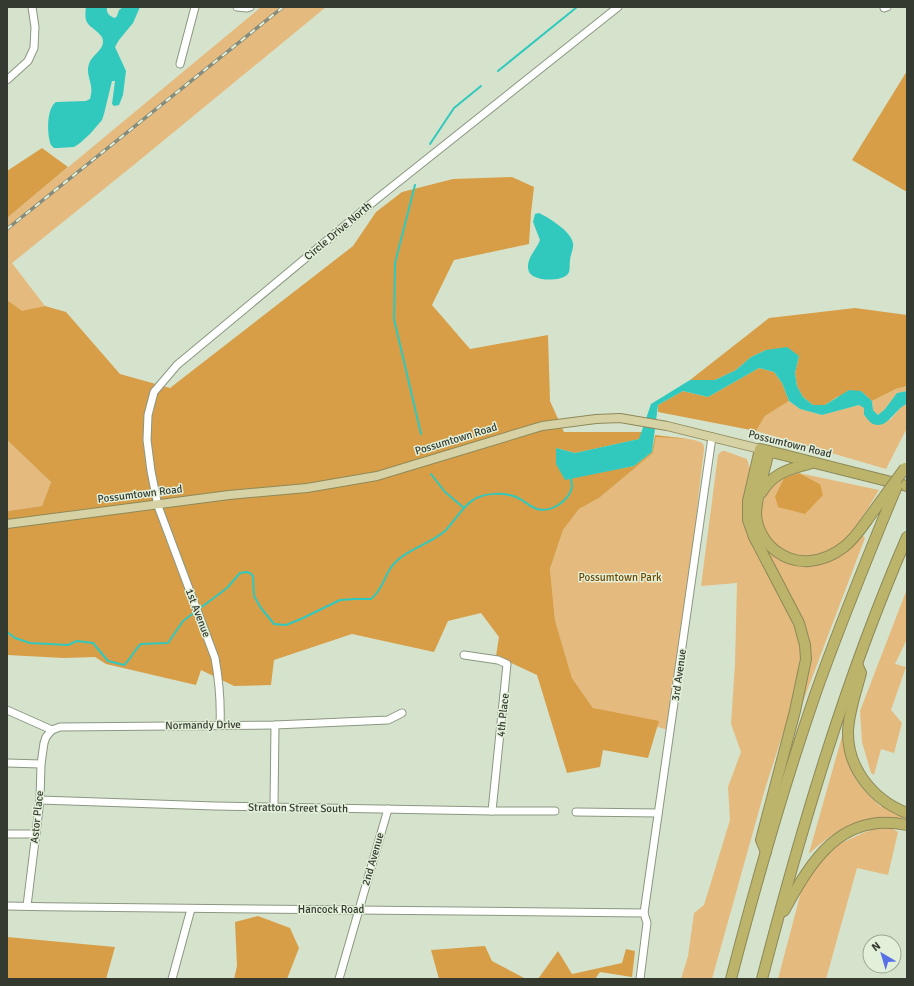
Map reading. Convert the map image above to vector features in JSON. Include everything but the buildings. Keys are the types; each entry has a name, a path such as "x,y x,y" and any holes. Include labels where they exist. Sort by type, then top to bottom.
{"highway":[{"name":"Possumtown Road","path":"764,450 907,486"},
{"path":"764,450 756,515 761,533 771,548 783,556 799,562 818,560 840,550 853,539 906,466"},
{"path":"764,450 748,501 748,520 754,538 799,623 805,645 806,659 795,711 761,840 766,852"},
{"path":"759,497 774,476 788,470 813,463"},
{"path":"731,979 781,799 815,694 834,642 906,466"},
{"path":"762,979 818,777 857,664 907,537"},
{"path":"857,664 861,673 852,702 848,732 853,762 860,776 869,788 892,807 907,813"},
{"path":"776,926 811,865 821,852 831,843 842,835 864,826 886,822 907,825"}],"main road":[{"name":"Possumtown Road","path":"7,524 229,495 307,488 377,476 542,426 596,419 620,418 666,426 764,450"}],"street":[{"path":"7,80 28,61 34,48 35,27 32,7"},
{"path":"180,64 195,7"},
{"path":"237,7 250,7"},
{"name":"Circle Drive North","path":"158,504 147,440 148,415 154,392 177,364 378,198 618,7"},
{"name":"3rd Avenue","path":"644,913 712,437"},
{"name":"1st Avenue","path":"158,504 215,658 219,684 221,711 220,725"},
{"name":"4th Place","path":"464,655 498,660 507,664 492,811"},
{"path":"7,710 52,730"},
{"name":"Normandy Drive","path":"52,730 60,727 275,725 388,720 402,713"},
{"path":"274,807 275,725"},
{"name":"Astor Place","path":"28,906 40,800 41,764 44,743 46,737 52,730"},
{"path":"7,763 41,764"},
{"name":"Stratton Street South","path":"40,800 274,807 555,811"},
{"name":"2nd Avenue","path":"339,979 388,809"},
{"path":"576,812 658,813"},
{"path":"7,834 36,834"},
{"name":"Hancock Road","path":"7,906 644,913"},
{"path":"172,979 191,909"},
{"path":"640,979 648,924 644,913"}],"green space":[{"path":"261,7 326,7 12,263 45,306 22,312 7,300 7,218"},
{"path":"907,386 907,391 897,393 885,409 878,415 873,410 872,401 896,389"},
{"path":"789,401 800,409 822,415 859,405 864,408 864,416 890,420 902,406 907,404 907,428 886,469 756,431 765,416"},
{"name":"Possumtown Park","path":"656,437 673,437 695,440 703,444 704,448 694,542 668,730 593,708 572,678 555,620 550,569 563,530 579,509 599,498 653,453"},
{"path":"7,440 51,482 42,506 7,511"},
{"path":"722,451 747,459 750,469 743,513 748,533 792,617 801,651 794,699 765,789 712,979 681,979 688,956 694,913 704,905 730,820 728,787 741,752 731,724 735,664 737,583 701,586 718,455"},
{"path":"799,473 879,490 862,518 843,542 827,553 814,557 800,557 777,547 768,537 763,524 762,509 764,500 767,492 774,484 784,478 775,496 820,484"},
{"path":"862,535 865,538 799,712 808,655 766,551 768,550 805,566"},
{"path":"907,589 907,639 895,664 906,667 891,710 902,723 894,753 881,749 874,775 871,773 862,742 860,711"},
{"path":"843,733 846,757 858,782 881,807 882,804 906,818 865,821 843,829 832,835 809,853"},
{"path":"886,825 898,832 888,875 857,868 826,979 778,979 801,892 813,870 835,846 863,833"}],"shaded area":[{"path":"907,71 907,192 852,160"},
{"path":"42,148 68,167 7,218 7,171"},
{"path":"512,177 534,187 529,244 454,260 432,305 470,349 548,335 550,401 564,432 642,432 640,439 575,453 556,448 591,474 634,466 652,452 655,435 688,439 656,437 653,453 599,498 579,509 563,530 550,569 555,620 572,678 593,708 659,721 648,758 603,750 600,767 567,773 537,675 496,656 499,637 481,613 448,621 434,652 352,634 274,660 271,685 234,686 201,670 196,685 106,664 95,657 64,658 7,655 7,511 42,506 51,482 7,440 7,300 22,311 45,306 66,312 120,374 170,388 353,246 376,212 402,192 453,179"},
{"path":"855,308 907,315 907,386 896,389 872,401 861,391 837,397 825,405 813,405 803,397 797,386 795,373 799,356 766,350 751,357 736,370 715,380 690,380 769,318"},
{"path":"759,368 774,372 782,383 789,401 765,416 756,431 658,412 658,405 683,391 708,397"},
{"path":"799,473 820,484 823,495 805,514 778,507 775,496 784,478"},
{"path":"258,916 290,928 299,948 287,979 234,979 237,966 235,922"},
{"path":"7,937 115,947 106,979 7,979"},
{"path":"485,946 492,961 526,979 439,979 431,950"},
{"path":"626,949 635,951 632,977 600,972 595,979 538,979 558,951 572,974 622,963"}],"water":[{"path":"86,7 107,7 108,14 115,18 119,10 123,7 140,7 133,23 115,47 126,71 123,95 119,105 114,106 112,104 115,81 112,81 102,120 90,134 74,147 54,148 50,141 48,122 50,110 53,105 56,102 86,101 90,99 91,89 88,67 91,60 101,48 103,41 102,37 87,22 85,14"},
{"path":"539,213 559,225 568,234 573,243 568,273 567,275 558,279 551,280 538,278 529,273 529,260 540,240 533,222 535,214"},
{"path":"787,347 799,356 795,373 797,386 803,397 813,405 825,405 849,390 861,391 872,401 873,410 878,415 885,409 897,393 907,391 907,404 883,424 878,425 870,422 864,415 864,408 859,405 822,415 800,409 789,401 782,383 774,372 759,368 708,397 683,391 658,405 652,452 634,466 565,480 556,464 556,448 575,453 639,439 651,404 690,380 715,380 736,370 751,357 766,350"}],"waterway":[{"path":"498,71 577,7"},
{"path":"430,144 454,108 481,86"},
{"path":"415,185 395,263 394,319 421,434"},
{"path":"431,474 445,492 464,508"},
{"path":"199,609 227,588 240,573 246,572 253,576 254,596 261,608 274,624 286,625 340,600 371,599 378,592 395,562 408,552 439,536 474,499 487,495 505,494 516,497 537,509 548,509 559,505 567,497 572,487 571,478"},
{"path":"7,632 15,638 30,643 68,645 77,641 93,643 108,661 124,665 141,644 168,643 183,621 195,612"}],"railway":[{"path":"7,229 283,7"}]}
